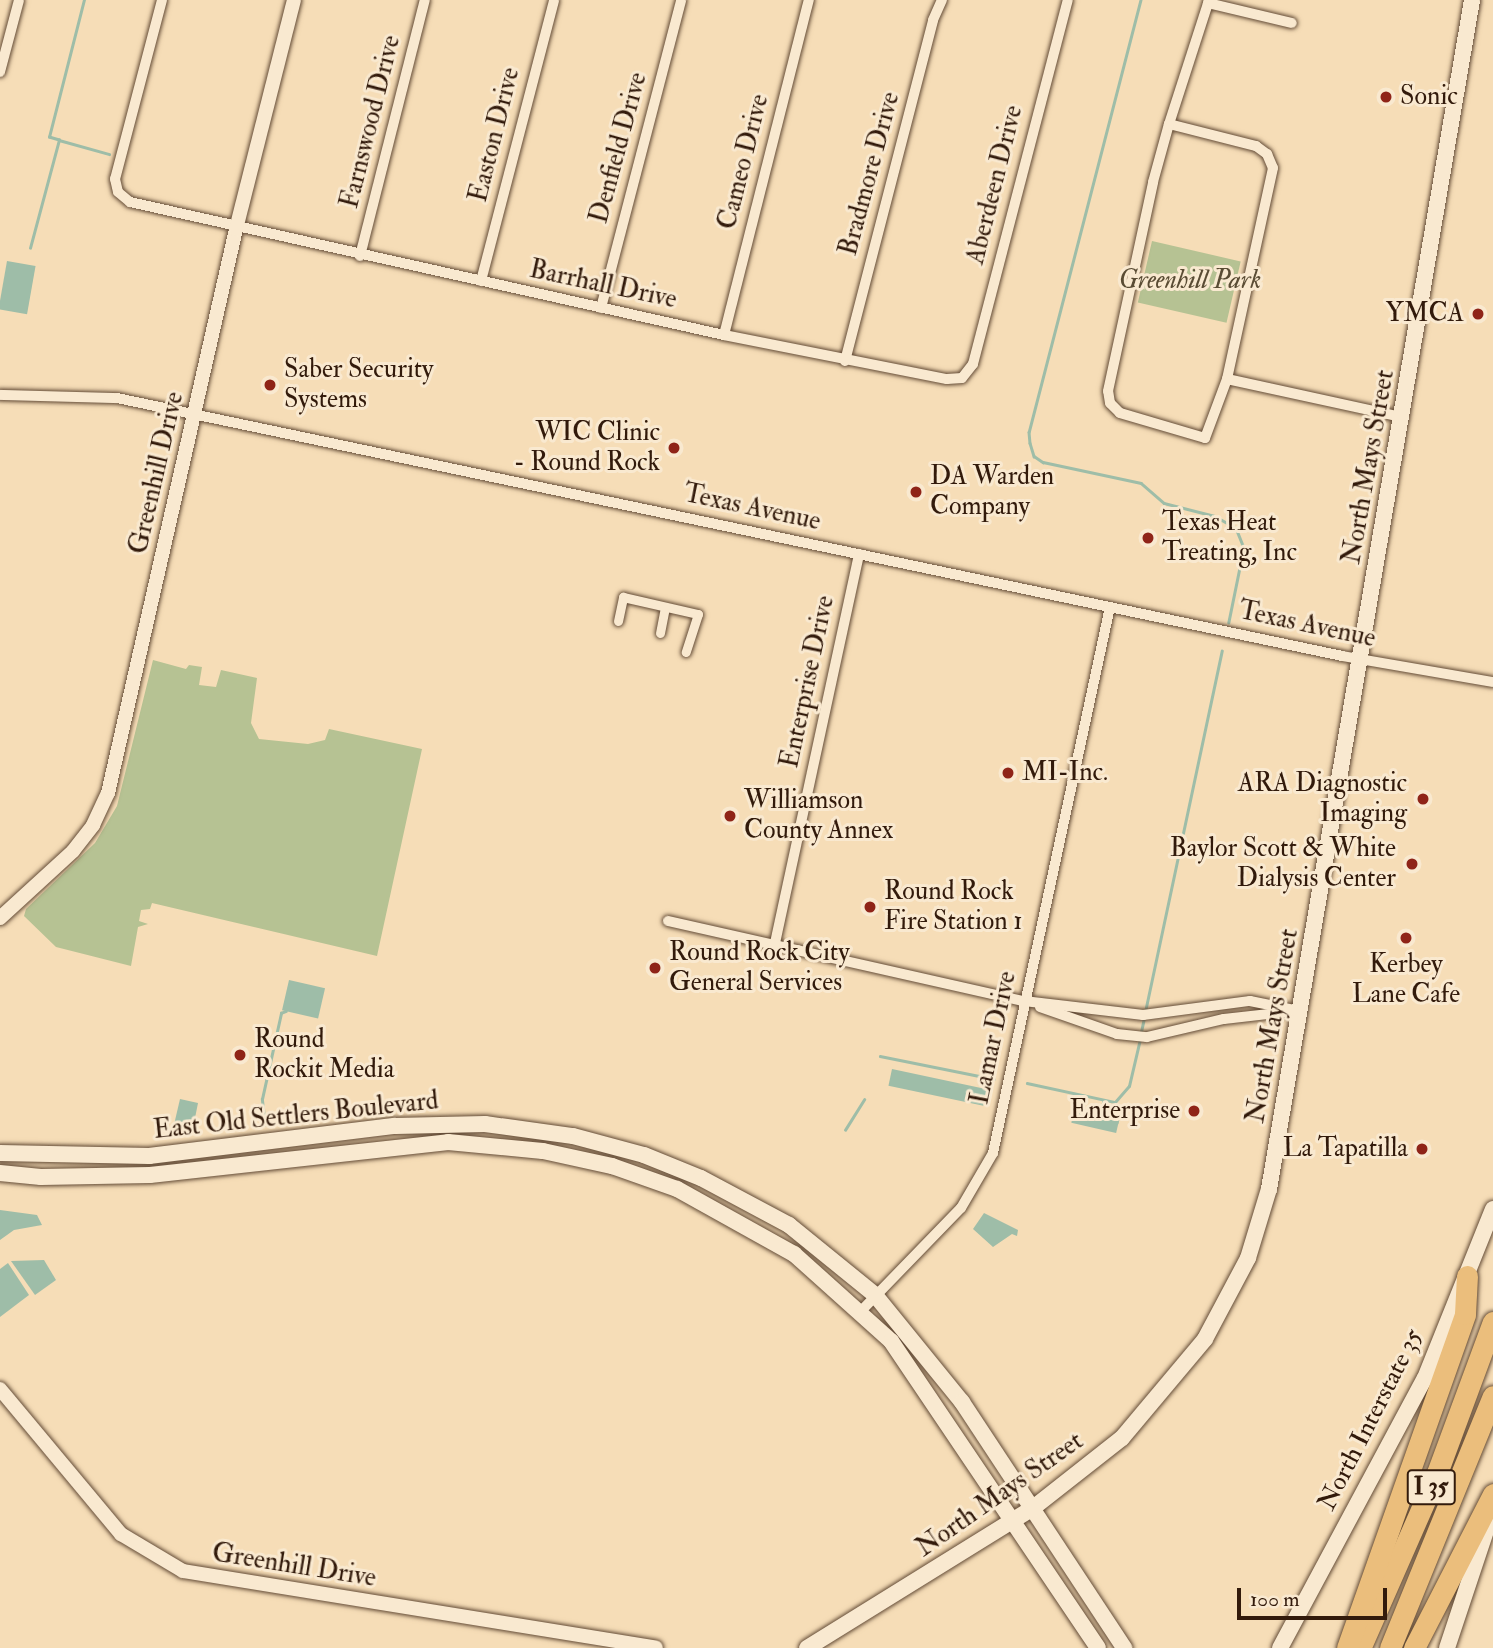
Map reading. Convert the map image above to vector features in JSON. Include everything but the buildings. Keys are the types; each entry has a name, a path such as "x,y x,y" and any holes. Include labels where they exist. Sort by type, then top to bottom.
{"highway":[{"path":"1347,1648 1465,1314 1468,1276"},
{"name":"I 35","path":"1360,1648 1437,1474 1493,1322"},
{"name":"I 35","path":"1390,1648 1493,1396"},
{"path":"1414,1648 1493,1494"}],"main road":[{"name":"North Mays Street","path":"809,1647 1033,1508 1092,1464 1145,1415 1179,1375 1230,1299 1269,1189 1362,660 1472,0"},
{"name":"East Old Settlers Boulevard","path":"0,1153 149,1156 368,1129 485,1124 573,1136 661,1161 769,1213 875,1295 930,1357 1124,1648"},
{"name":"East Old Settlers Boulevard","path":"0,1173 52,1177 162,1175 448,1142 543,1151 638,1174 717,1207 794,1254 862,1310 916,1373 1098,1648"},
{"name":"North Interstate 35","path":"1280,1648 1425,1378 1493,1209"},
{"path":"1447,1648 1493,1510"},
{"path":"793,1648 809,1647"}],"street":[{"path":"0,72 19,0"},
{"name":"Barrhall Drive","path":"162,0 116,184 130,202 236,229 845,361 962,378"},
{"name":"Greenhill Drive","path":"0,918 73,851 93,825 108,793 236,229 294,0"},
{"name":"Farnswood Drive","path":"360,256 425,0"},
{"name":"Easton Drive","path":"481,281 554,0"},
{"name":"Denfield Drive","path":"601,308 681,0"},
{"name":"Cameo Drive","path":"724,335 809,0"},
{"name":"Bradmore Drive","path":"845,361 933,20 943,0"},
{"name":"Aberdeen Drive","path":"962,378 973,364 1068,0"},
{"path":"1169,124 1256,146 1271,160 1272,176 1227,379 1205,438 1120,412 1108,396 1169,124 1208,2 1292,23"},
{"path":"1227,379 1402,417"},
{"name":"Texas Avenue","path":"0,395 117,398 1362,660 1493,682"},
{"name":"Enterprise Drive","path":"775,943 859,554"},
{"path":"618,621 623,597 698,614 686,652"},
{"path":"660,633 665,607"},
{"name":"Lamar Drive","path":"862,1310 961,1208 985,1170 1110,607"},
{"path":"668,921 1024,1001 1143,1015 1250,1001 1299,1011"},
{"path":"1024,1001 1100,1029 1147,1037 1243,1016 1299,1011"},
{"name":"Greenhill Drive","path":"0,1389 121,1534 183,1571 656,1648"}],"green space":[{"name":"Greenhill Park","path":"1152,241 1241,261 1226,323 1138,302"},
{"path":"153,660 186,669 189,665 202,667 199,685 216,687 221,670 257,678 251,723 259,739 308,744 325,740 329,729 422,749 377,956 152,903 150,909 141,910 139,921 148,924 138,927 131,966 56,947 24,916 26,909 95,843 117,806"}],"shaded area":[{"path":"7,261 36,266 27,314 0,310"},
{"path":"289,980 325,988 318,1019 282,1010"},
{"path":"892,1069 987,1089 983,1106 888,1086"},
{"path":"180,1099 198,1103 193,1128 173,1129"},
{"path":"1074,1111 1119,1121 1116,1133 1071,1123"},
{"path":"0,1210 37,1215 42,1225 14,1230 0,1240"},
{"path":"984,1213 1018,1230 1017,1236 1012,1234 993,1247 973,1229"},
{"path":"44,1260 56,1280 35,1295 11,1261"},
{"path":"8,1263 29,1295 0,1317 0,1269"}],"waterway":[{"path":"30,248 59,140 49,137 84,0"},
{"path":"1141,0 1029,432 1030,443 1034,456 1043,462 1141,483 1164,503 1215,516 1236,528 1244,548 1229,622"},
{"path":"59,140 109,154"},
{"path":"1145,1012 1222,651"},
{"path":"265,1125 262,1099 281,1013 286,1011"},
{"path":"1141,1032 1144,1018"},
{"path":"1027,1083 1115,1102 1129,1086 1140,1039"},
{"path":"880,1056 994,1079"},
{"path":"845,1130 864,1100"},
{"path":"1104,1100 1102,1110 1119,1116 1117,1123"}],"place":[{"name":"Sonic","path":"1386,97"},
{"name":"YMCA","path":"1478,314"},
{"name":"Saber Security Systems","path":"270,385"},
{"name":"WIC Clinic - Round Rock","path":"674,448"},
{"name":"DA Warden Company","path":"916,492"},
{"name":"Texas Heat Treating, Inc","path":"1148,538"},
{"name":"MI-Inc.","path":"1008,773"},
{"name":"ARA Diagnostic Imaging","path":"1423,799"},
{"name":"Williamson County Annex","path":"730,816"},
{"name":"Baylor Scott & White Dialysis Center","path":"1412,864"},
{"name":"Round Rock Fire Station 1","path":"870,907"},
{"name":"Kerbey Lane Cafe","path":"1406,938"},
{"name":"Round Rock City General Services","path":"655,968"},
{"name":"Round Rockit Media","path":"240,1055"},
{"name":"Enterprise","path":"1194,1111"},
{"name":"La Tapatilla","path":"1422,1149"}]}
